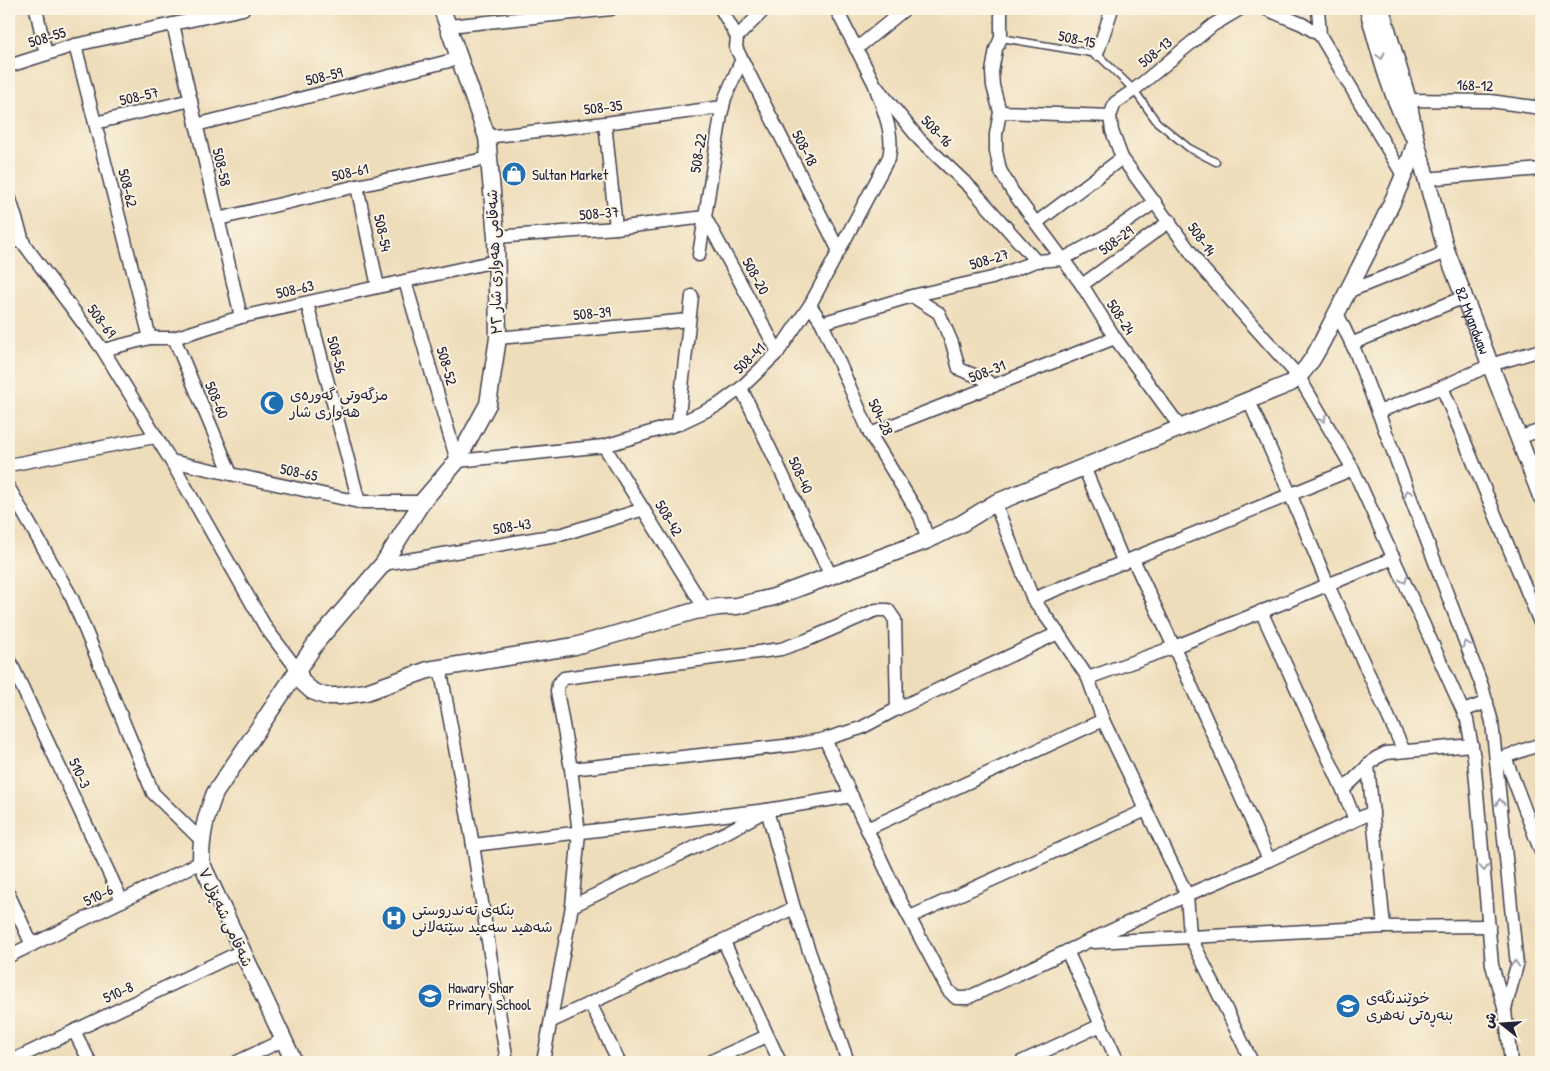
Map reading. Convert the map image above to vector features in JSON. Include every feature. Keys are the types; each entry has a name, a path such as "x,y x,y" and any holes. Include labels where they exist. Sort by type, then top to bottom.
{"street":[{"path":"36,9 46,54"},
{"name":"508-55","path":"9,66 75,45 243,9"},
{"name":"شەقامی هەواری شار ٣٢","path":"297,669 318,640 384,564 422,502 457,461 488,404 498,338 496,238 487,137 461,58 442,9"},
{"path":"449,26 503,15 603,9"},
{"name":"508-18","path":"721,9 737,37 736,45 742,59 840,251"},
{"path":"737,37 765,9"},
{"name":"508-16","path":"836,9 875,85 920,140 972,189 1036,261"},
{"path":"856,49 905,9"},
{"path":"1001,9 1001,38 996,49 992,72 1000,112 1110,116"},
{"path":"1097,54 1112,9"},
{"name":"508-13","path":"1110,116 1115,103 1134,90 1213,25 1240,9"},
{"path":"1266,9 1302,24 1320,35"},
{"path":"1318,9 1320,35 1404,177"},
{"path":"1368,9 1392,94 1416,141"},
{"path":"297,669 302,682 312,691 325,696 339,696 366,692 415,673 440,667 575,646 705,609 745,605 928,540 961,524 995,503 1282,388 1299,377 1310,363 1337,314 1404,177 1416,141 1408,100 1381,9"},
{"name":"508-58","path":"173,24 241,317"},
{"name":"508-62","path":"75,45 150,338"},
{"name":"508-59","path":"196,125 461,58"},
{"name":"508-22","path":"699,255 723,107 742,59"},
{"name":"508-41","path":"457,461 604,446 678,424 718,404 741,388 778,352 810,305 885,167 892,146 875,85"},
{"name":"508-57","path":"95,123 191,100"},
{"name":"168-12","path":"1408,100 1490,101 1541,108"},
{"name":"508-35","path":"487,137 605,124 723,107"},
{"name":"508-24","path":"1000,112 996,134 996,151 1000,170 1012,191 1082,285 1115,338 1181,428"},
{"name":"508-14","path":"1110,116 1112,131 1122,158 1204,269 1299,377 1353,469 1467,720 1472,745 1492,965 1505,1011"},
{"path":"605,124 616,228"},
{"name":"82 Myandwaw","path":"1416,141 1446,250 1541,496"},
{"name":"508-61","path":"218,219 357,186 489,158"},
{"path":"1036,223 1122,158"},
{"path":"1425,179 1541,169"},
{"name":"508-54","path":"357,186 378,287"},
{"path":"9,196 24,244"},
{"name":"508-27","path":"822,323 912,296 992,278 1036,261 1063,260 1109,234 1155,202"},
{"name":"508-37","path":"496,238 616,228 705,217"},
{"name":"508-20","path":"705,217 778,352"},
{"name":"508-29","path":"1082,285 1170,221"},
{"name":"508-69","path":"9,237 24,244 103,350 171,461 266,628 297,669"},
{"path":"1347,294 1352,290 1437,256 1446,250"},
{"name":"508-63","path":"103,350 150,338 174,338 241,317 496,261"},
{"name":"508-52","path":"405,281 457,461"},
{"path":"678,424 692,296"},
{"path":"912,296 939,312 952,343 959,368 984,379 994,386"},
{"path":"1351,344 1464,296"},
{"name":"508-56","path":"307,303 359,502"},
{"name":"504-28","path":"810,305 822,323 870,434 920,516 928,540"},
{"path":"1337,314 1378,412 1487,702 1501,759 1517,965 1505,1011 1511,1062"},
{"name":"508-39","path":"498,338 689,320"},
{"name":"508-60","path":"174,338 231,474"},
{"name":"508-31","path":"870,434 1115,338"},
{"path":"1378,412 1442,387 1490,365 1541,350"},
{"path":"1442,387 1541,625"},
{"name":"508-40","path":"741,388 831,576"},
{"path":"1249,401 1328,585 1404,751"},
{"path":"1518,438 1541,430"},
{"path":"9,465 155,437"},
{"name":"508-42","path":"604,446 705,609"},
{"name":"508-65","path":"171,461 359,502 422,502"},
{"path":"1084,467 1128,561 1174,646 1269,860"},
{"path":"1033,599 1291,496 1353,469"},
{"path":"9,488 72,598 154,793 201,840"},
{"path":"995,503 1033,599 1088,678 1103,720 1187,895 1190,936 1252,1062"},
{"name":"508-43","path":"384,564 563,534 644,509"},
{"path":"1088,678 1174,646 1394,558"},
{"path":"544,1062 572,906 579,832 571,769 557,691 558,684 564,678 781,649 807,640 876,610 888,610 895,620 897,709"},
{"path":"1260,611 1355,820"},
{"path":"571,769 794,745 861,728 1058,633"},
{"name":"510-3","path":"9,659 12,676 122,901"},
{"path":"440,667 508,1062"},
{"name":"شەقامی شەپۆل ٧","path":"294,1062 201,862 201,840 205,818 215,793 297,669"},
{"path":"1463,711 1487,702"},
{"path":"867,829 1103,720"},
{"path":"825,738 900,900 948,990 956,998 967,998 1187,895 1373,812"},
{"path":"1501,759 1541,744"},
{"path":"1343,790 1376,758 1386,753 1472,745"},
{"path":"1501,759 1541,852"},
{"path":"1368,765 1384,928"},
{"path":"472,845 767,810 852,796"},
{"path":"572,906 727,832 767,810"},
{"path":"767,810 794,908 848,1062"},
{"path":"910,917 1146,810"},
{"name":"510-6","path":"9,956 201,862"},
{"path":"9,895 32,945"},
{"path":"552,1022 794,908"},
{"path":"1087,942 1384,928 1489,926"},
{"path":"723,940 780,1062"},
{"name":"510-8","path":"9,1062 242,951"},
{"path":"1067,951 1118,1062"},
{"path":"590,1003 619,1062"},
{"path":"1021,1062 1101,1025"},
{"path":"74,1031 90,1062"},
{"path":"709,1062 767,1036"},
{"path":"237,1062 284,1040"}],"lane":[{"name":"508-15","path":"1001,38 1097,54 1134,90 1157,122 1189,148 1216,162"}],"place":[{"name":"Sultan Market","path":"514,174"},
{"name":"مزگەوتی گەورەی هەواری شار","path":"272,403"},
{"name":"بنکەی تەندروستی شەهید سەعید سێتەلانی","path":"394,918"},
{"name":"Hawary Shar Primary School","path":"430,996"},
{"name":"خوێندنگەی بنەڕەتی نەهری","path":"1348,1006"}]}
